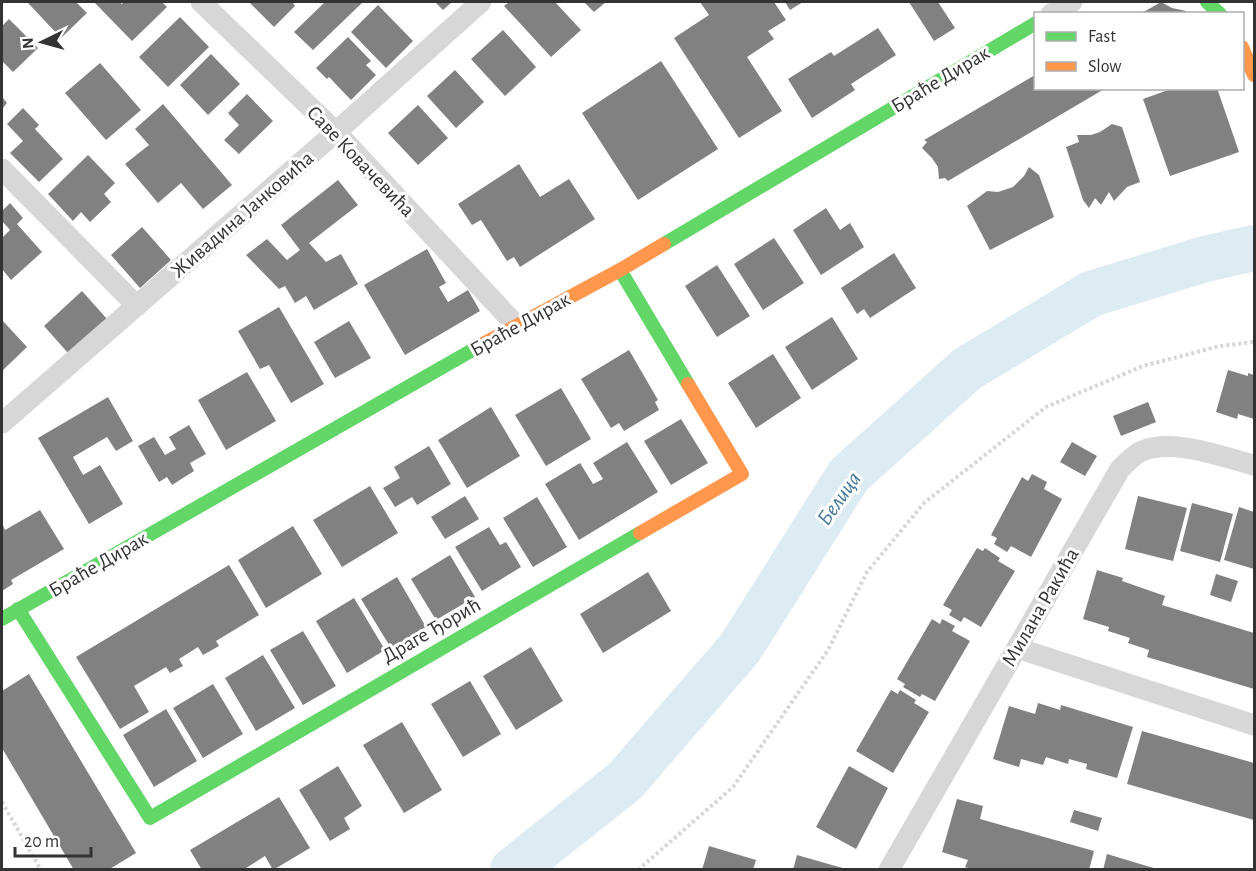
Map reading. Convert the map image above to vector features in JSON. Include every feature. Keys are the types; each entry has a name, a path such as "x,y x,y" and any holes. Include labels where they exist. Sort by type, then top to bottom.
{"street":[{"name":"Саве Ковачевића","path":"201,2 336,132 516,325"},
{"name":"Живадина Јанковића","path":"2,423 336,132 481,2"},
{"path":"1054,12 1071,2"},
{"name":"Браће Дирак","path":"2,619 516,325 620,270 1034,24"},
{"path":"1244,51 1254,75"},
{"path":"2,169 137,306"},
{"name":"Драге Ђорић","path":"18,609 150,818 742,474 620,270"},
{"name":"Милана Ракића","path":"889,870 1120,469 1140,452 1158,446 1180,447 1254,465"},
{"path":"1017,648 1254,725"}],"path":[{"path":"638,870 733,787 828,650 867,572 924,504 1046,407 1143,366 1220,346 1254,342"},
{"path":"2,802 41,870"}],"building":[{"path":"76,2 87,13 61,38 28,3"},
{"path":"94,2 122,4 124,2 162,2 167,7 132,41"},
{"path":"249,2 295,2 293,3 295,6 274,27"},
{"path":"325,2 363,2 313,50 294,32"},
{"path":"435,2 452,2 443,10"},
{"path":"509,2 555,2 581,30 551,57 504,6"},
{"path":"584,2 606,2 594,12"},
{"path":"700,2 774,2 786,20 768,31 774,39 747,57 782,111 739,138 674,38 709,15"},
{"path":"785,2 803,2 790,10"},
{"path":"909,2 938,2 955,28 934,41"},
{"path":"1161,2 1172,8 1186,11 1186,12 1144,12"},
{"path":"378,5 413,41 386,68 351,32"},
{"path":"180,17 209,47 168,87 139,57"},
{"path":"9,19 38,48 13,72 2,61 2,26"},
{"path":"878,28 896,55 851,84 855,90 812,118 788,79 831,52 834,56"},
{"path":"503,30 536,67 505,96 471,59"},
{"path":"348,37 371,61 366,65 376,75 351,100 329,77 327,79 316,68"},
{"path":"211,54 240,84 208,115 180,85"},
{"path":"661,61 718,149 638,200 582,113"},
{"path":"100,63 141,110 106,140 65,93"},
{"path":"455,70 484,102 456,128 427,96"},
{"path":"1034,76 1034,90 1103,90 948,181 945,178 939,179 938,167 922,148 927,142 924,140"},
{"path":"1168,90 1218,90 1239,152 1170,176 1143,99"},
{"path":"247,94 273,121 239,154 224,140 239,125 228,113"},
{"path":"2,97 7,103 2,109"},
{"path":"163,104 232,185 203,209 181,183 158,203 125,164 149,145 135,129"},
{"path":"418,105 448,138 418,165 388,133"},
{"path":"23,108 39,125 35,129 63,159 39,182 10,153 23,141 7,124"},
{"path":"1112,124 1122,127 1140,182 1127,187 1114,201 1109,192 1101,205 1095,198 1089,208 1083,200 1066,147 1079,142 1077,135 1091,135"},
{"path":"88,155 115,183 104,194 111,202 90,222 81,212 73,221 48,194"},
{"path":"519,164 540,197 569,179 595,219 520,267 514,257 507,261 481,220 472,225 458,204"},
{"path":"1029,167 1039,175 1054,217 990,250 967,206 987,191 998,192 1013,187"},
{"path":"338,180 358,205 309,243 326,262 341,254 358,284 314,310 306,296 295,303 285,286 279,289 246,255 267,239 287,260 300,250 281,225"},
{"path":"10,203 23,218 17,224 42,252 11,280 2,269 2,238 10,230 2,221 2,211"},
{"path":"826,208 840,230 850,223 864,247 821,275 793,230"},
{"path":"142,227 171,260 140,288 111,255"},
{"path":"774,238 804,283 763,310 734,264"},
{"path":"427,249 446,283 439,287 448,302 468,290 480,311 405,355 364,285"},
{"path":"894,253 916,288 870,318 864,309 857,314 841,288"},
{"path":"717,265 750,316 717,337 685,286"},
{"path":"82,291 107,319 68,353 44,326"},
{"path":"279,307 324,384 291,403 269,365 260,369 238,331"},
{"path":"832,317 858,359 812,390 785,347"},
{"path":"2,320 27,347 2,371"},
{"path":"349,321 371,358 335,378 314,342"},
{"path":"629,350 658,400 655,402 659,410 624,431 619,423 611,428 581,379"},
{"path":"773,354 801,398 756,428 728,383"},
{"path":"1228,370 1248,376 1248,373 1254,375 1254,419 1238,414 1237,419 1216,412"},
{"path":"247,372 276,421 226,450 198,400"},
{"path":"561,388 591,439 546,466 515,415"},
{"path":"108,397 133,441 116,451 107,437 73,457 83,475 100,465 123,504 89,524 38,438"},
{"path":"1148,402 1156,422 1121,436 1113,416"},
{"path":"491,407 520,456 467,488 438,440"},
{"path":"681,419 708,463 671,485 644,441"},
{"path":"189,425 206,454 190,463 194,471 172,485 167,477 159,482 138,446 154,437 165,455 176,449 169,437"},
{"path":"627,442 658,492 579,540 545,484 580,463 593,484 603,479 593,463"},
{"path":"1072,442 1097,456 1085,476 1060,462"},
{"path":"429,446 451,484 417,505 412,497 395,507 383,488 400,478 394,467"},
{"path":"1032,474 1047,482 1044,489 1062,499 1031,557 1011,546 1007,552 994,544 997,538 991,535 1022,477 1028,481"},
{"path":"370,486 398,533 342,567 313,520"},
{"path":"465,496 479,519 445,539 431,517"},
{"path":"1138,496 1187,508 1173,561 1125,549"},
{"path":"537,497 567,547 533,567 503,518"},
{"path":"1192,503 1233,514 1220,562 1180,551"},
{"path":"1239,507 1254,512 1254,569 1224,560"},
{"path":"40,510 64,549 11,580 13,584 2,591 2,523 5,530"},
{"path":"293,526 322,574 266,608 238,560"},
{"path":"489,527 500,545 506,542 521,567 482,591 455,547"},
{"path":"977,548 983,551 985,548 1000,558 998,561 1015,571 981,627 964,617 961,622 949,615 952,610 943,605"},
{"path":"450,555 475,597 436,620 411,579"},
{"path":"229,565 259,615 216,641 219,646 203,655 198,647 179,659 183,666 170,673 166,667 134,686 149,712 120,729 76,657"},
{"path":"1097,570 1123,578 1122,581 1165,596 1162,605 1254,633 1254,689 1147,657 1149,650 1128,643 1130,638 1108,631 1109,627 1083,619"},
{"path":"648,572 671,611 603,653 580,614"},
{"path":"1216,574 1238,581 1231,602 1210,595"},
{"path":"397,577 426,627 391,648 361,599"},
{"path":"354,598 385,650 347,673 316,621"},
{"path":"932,619 940,624 942,619 955,626 952,631 970,641 935,701 922,694 920,697 903,687 905,684 897,679"},
{"path":"303,631 336,686 303,705 270,650"},
{"path":"531,647 563,701 516,730 483,676"},
{"path":"263,655 295,708 256,731 225,678"},
{"path":"29,674 136,853 108,870 74,870 2,748 2,691"},
{"path":"470,681 501,734 463,757 431,704"},
{"path":"213,684 243,734 203,758 173,708"},
{"path":"891,690 898,694 900,690 916,700 914,703 929,712 893,773 856,751"},
{"path":"1038,703 1060,710 1061,705 1133,727 1117,778 1086,769 1087,764 1069,759 1068,764 1046,757 1043,765 1021,759 1019,767 993,759 1009,706 1035,714"},
{"path":"166,709 197,761 154,787 123,735"},
{"path":"402,722 442,790 404,813 363,745"},
{"path":"1142,731 1254,763 1254,820 1127,784"},
{"path":"338,766 362,806 344,818 350,829 330,841 299,790"},
{"path":"849,766 888,788 856,849 816,827"},
{"path":"279,797 310,848 273,870 265,856 243,870 202,870 190,850"},
{"path":"957,799 983,806 980,819 1094,851 1089,870 974,870 965,867 968,860 942,852"},
{"path":"1074,810 1102,818 1098,831 1070,822"},
{"path":"709,846 756,860 753,870 702,870"},
{"path":"1107,854 1157,869 1157,870 1103,870"},
{"path":"797,855 846,869 846,870 793,870"}],"waterway":[{"name":"Белица","path":"513,870 625,781 740,648 849,475 967,369 1091,294 1205,259 1254,248"}],"traffic: fast":[{"path":"1207,2 1218,12"},
{"path":"664,244 1034,24"},
{"path":"620,270 688,384"},
{"path":"2,619 483,344"},
{"path":"18,609 150,818 640,533"}],"traffic: slow":[{"path":"1244,52 1254,75"},
{"path":"483,344 664,244"},
{"path":"640,533 742,474 688,384"}]}
